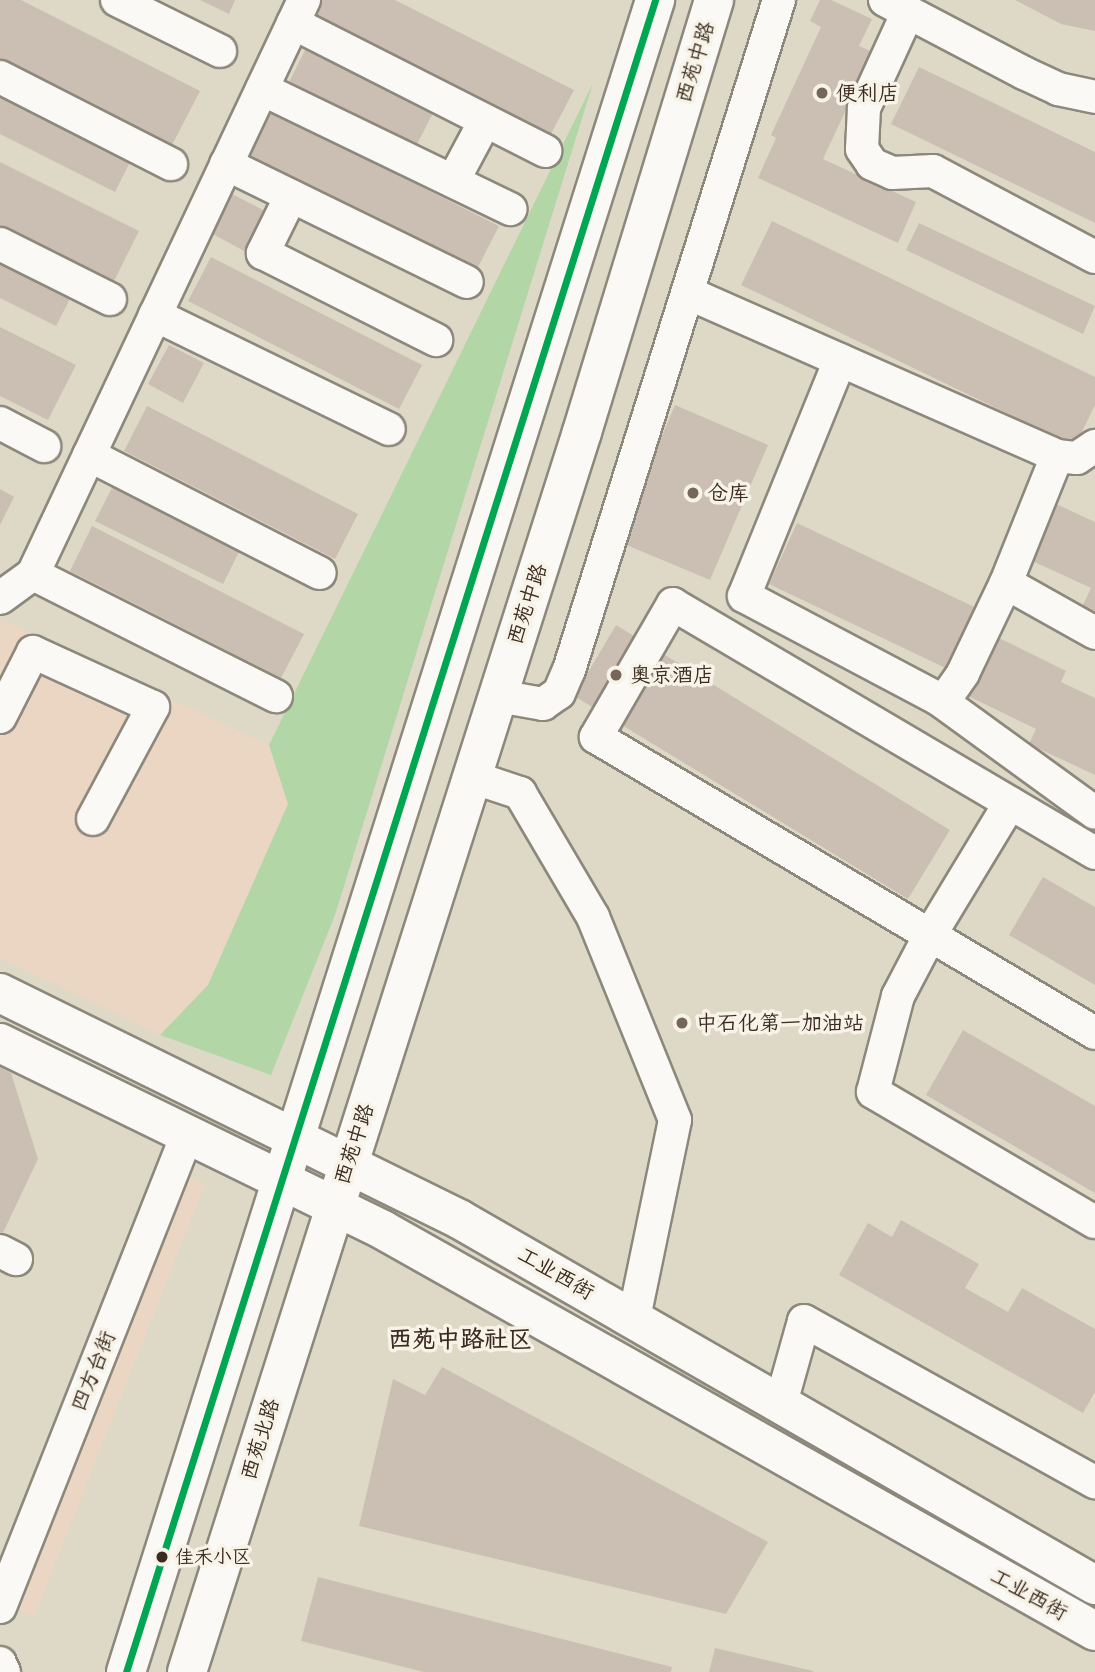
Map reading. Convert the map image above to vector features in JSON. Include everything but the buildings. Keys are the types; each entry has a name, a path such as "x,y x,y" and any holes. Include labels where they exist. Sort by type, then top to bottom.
{"main road":[{"path":"126,1672 655,0"},
{"name":"西苑中路","path":"333,1206 498,696 715,0"},
{"name":"工业西街","path":"0,993 459,1219 1095,1584"},
{"name":"工业西街","path":"0,1043 333,1206 1095,1631"},
{"name":"西苑北路","path":"187,1672 333,1206"}],"street":[{"path":"117,0 220,51"},
{"path":"498,696 543,704 559,693 779,0"},
{"path":"1095,97 1058,89 896,6 864,108 862,149 872,164 912,175 933,171 1095,257"},
{"path":"0,598 33,573 298,11 485,121 545,151"},
{"path":"0,77 171,164"},
{"path":"262,89 510,209"},
{"path":"453,181 485,121"},
{"path":"226,164 467,282"},
{"path":"291,196 263,253 436,340"},
{"path":"0,244 110,299"},
{"path":"688,293 841,360 1081,456 1006,583 963,673 943,702"},
{"path":"155,315 390,429"},
{"path":"841,360 744,596 943,702 1095,813"},
{"path":"0,424 44,446"},
{"path":"89,455 320,573"},
{"path":"33,573 276,696"},
{"path":"1006,583 1095,633"},
{"path":"1095,853 673,604 596,737 1095,1033"},
{"path":"0,717 33,652 153,707 93,819"},
{"path":"472,777 520,793 593,917 675,1120 634,1318"},
{"path":"1010,803 929,935 898,996 873,1091 1095,1222"},
{"name":"四方台街","path":"0,1607 187,1135"},
{"path":"781,1403 804,1321 1095,1482"},
{"path":"0,1663 4,1672"}],"shaded area":[{"path":"0,619 269,745 288,803 208,985 160,1035 0,958"},
{"path":"185,1176 205,1184 34,1617 14,1609"}],"green space":[{"path":"593,83 335,915 271,1075 160,1035 208,985 288,804 269,745"}],"transit line":[{"path":"126,1672 655,0"}],"place":[{"name":"便利店","path":"822,93"},
{"name":"仓库","path":"693,493"},
{"name":"奥京酒店","path":"616,675"},
{"name":"中石化第一加油站","path":"682,1023"},
{"name":"佳禾小区","path":"162,1557"}],"district":[{"name":"西苑中路社区","path":"460,1340"}]}
